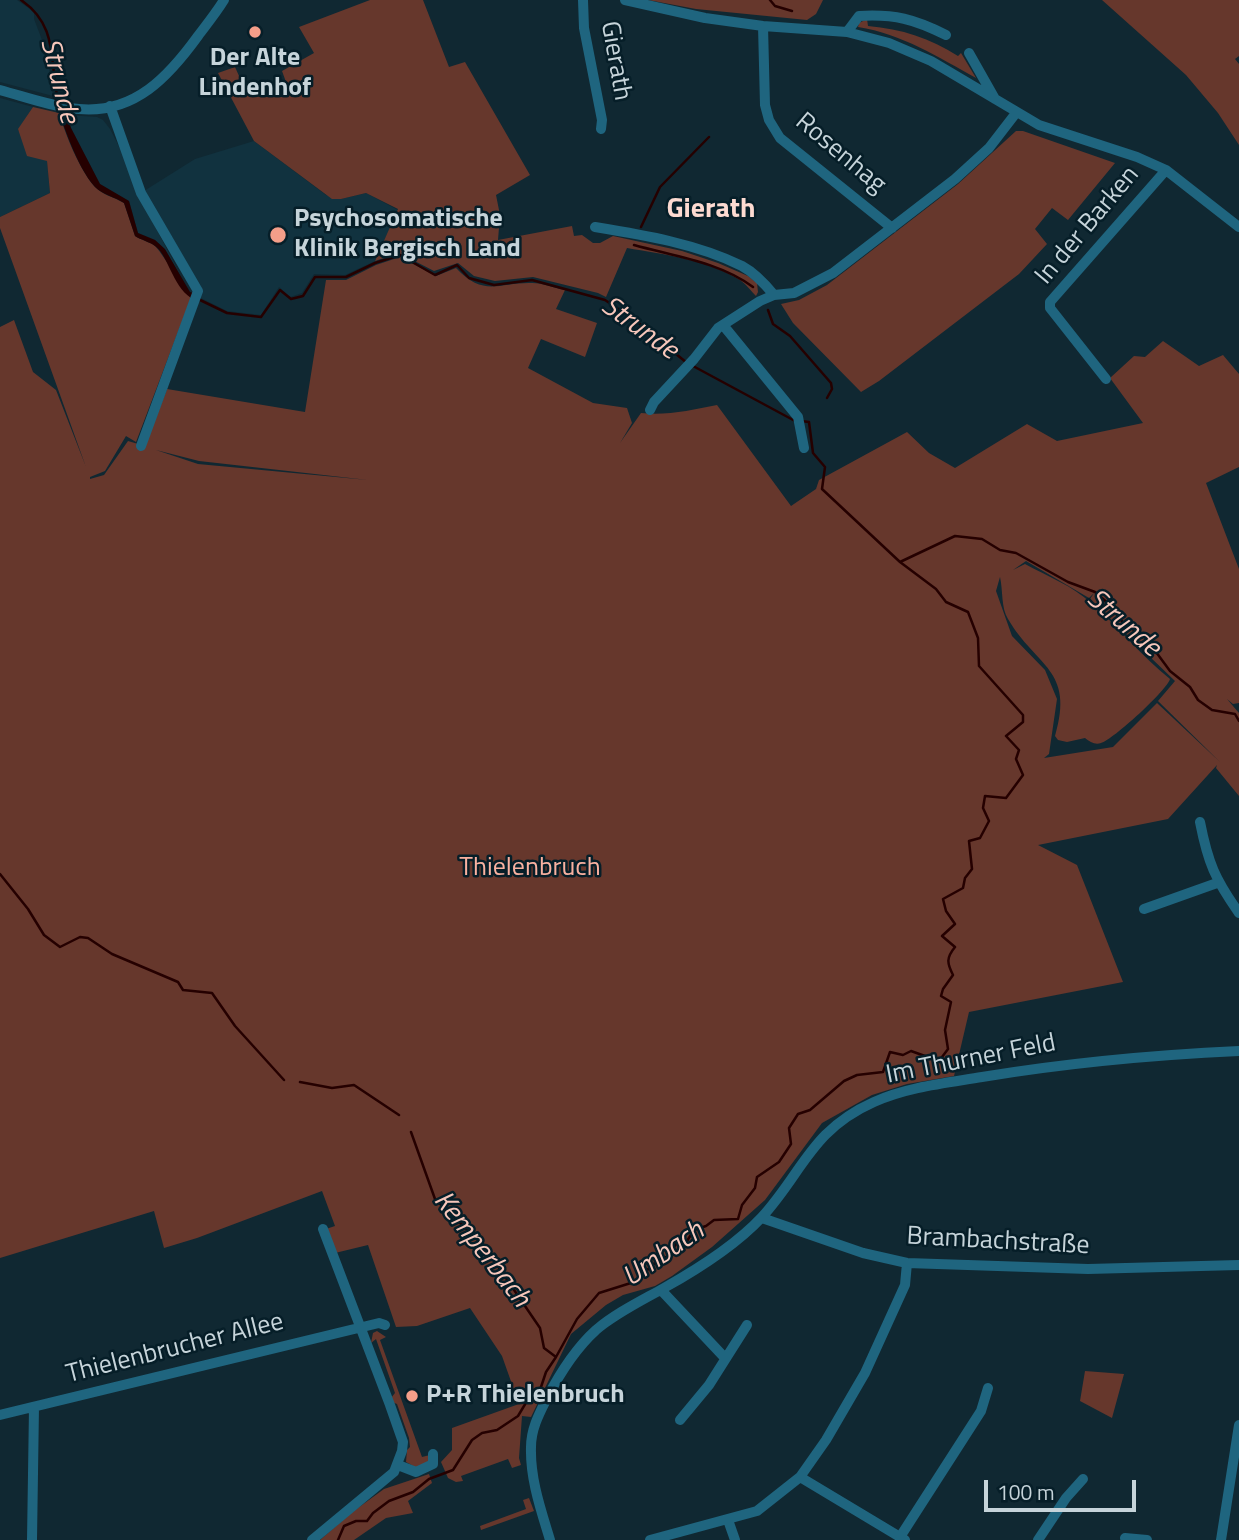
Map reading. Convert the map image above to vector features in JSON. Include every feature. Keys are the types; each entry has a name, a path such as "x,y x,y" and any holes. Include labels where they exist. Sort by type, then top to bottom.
{"street":[{"path":"0,90 82,110 110,107 138,96 172,71 224,0"},
{"name":"Gierath","path":"583,0 584,28 602,120 601,130"},
{"path":"625,0 705,18 763,26 847,32 889,43 931,61 1039,125 1137,157 1166,170 1239,227"},
{"path":"847,32 859,16 888,15 913,20 946,35"},
{"name":"Rosenhag","path":"763,26 765,105 769,120 780,138 892,228"},
{"path":"969,53 996,101"},
{"path":"110,107 141,193 197,288 196,298 141,446"},
{"path":"650,410 715,331 774,295 794,293 833,274 956,179 989,148 1016,113"},
{"name":"In der Barken","path":"1106,379 1050,308 1051,302 1166,170"},
{"path":"595,228 628,233 710,253 751,272 774,295"},
{"path":"723,325 799,420 804,447"},
{"path":"1200,822 1205,850 1217,883 1239,913"},
{"path":"1144,909 1217,883"},
{"name":"Im Thurner Feld","path":"550,1540 539,1505 532,1465 532,1434 561,1372 597,1329 627,1308 688,1275 726,1249 762,1217 821,1138 845,1117 875,1101 909,1090 1103,1060 1239,1051"},
{"name":"Brambachstraße","path":"762,1217 863,1253 907,1263 1088,1269 1239,1265"},
{"path":"312,1540 377,1487 398,1465 402,1442 323,1229"},
{"path":"650,1540 757,1511 800,1477 826,1440 865,1373 905,1285 907,1263"},
{"path":"661,1290 725,1358"},
{"name":"Thielenbrucher Allee","path":"0,1415 361,1327 379,1323 386,1325"},
{"path":"680,1420 709,1385 747,1325"},
{"path":"800,1477 902,1538 981,1411 988,1388"},
{"path":"32,1540 34,1407"},
{"path":"1221,1540 1239,1425"},
{"path":"398,1465 416,1472 433,1464 433,1454"},
{"path":"1038,1540 1066,1498 1083,1479"},
{"path":"728,1520 735,1540"},
{"path":"1125,1538 1147,1540"}],"shaded area":[{"path":"0,0 17,0 34,12 34,19 47,53 53,96 0,82"},
{"path":"53,96 61,98 71,128 100,184 129,201 138,233 155,240 165,249 193,293 191,298 179,286 160,250 135,236 124,203 98,190 88,178 71,144"},
{"path":"0,98 33,107 18,130 47,161 50,193 0,217"},
{"path":"67,115 97,117 110,129 124,156 138,194 183,280 164,249 155,240 138,233 129,201 100,184"},
{"name":"Psychosomatische Klinik Bergisch Land","path":"254,141 326,195 341,199 366,193 398,210 375,261 345,275 314,274 302,293 290,297 279,287 261,315 227,311 201,298 202,288 144,191 195,159"}],"green space":[{"path":"370,0 423,0 449,67 465,62 530,175 496,195 500,215 498,240 572,226 574,236 582,235 593,243 600,243 613,236 682,251 718,263 748,276 757,283 756,296 740,280 714,267 627,248 606,297 533,277 495,281 474,276 458,263 434,271 399,253 375,261 398,209 366,193 332,199 254,141 218,73 235,67 248,96 286,82 282,71 314,53 299,27"},
{"path":"648,0 823,0 816,14 807,20 696,9"},
{"path":"1102,0 1239,0 1239,56 1235,59 1239,64 1239,145 1218,113 1186,75"},
{"path":"867,19 868,26 904,32 926,39 958,56 961,53 976,78 905,41 858,27 859,23"},
{"name":"Thielenbruch","path":"33,107 59,113 65,132 88,179 101,192 124,203 135,236 155,246 191,298 136,442 126,436 105,471 90,479 104,475 128,441 145,446 167,389 305,412 326,280 346,280 400,257 436,276 456,268 475,283 484,286 536,283 565,290 556,309 597,323 585,357 541,339 528,368 593,403 627,408 632,423 620,443 641,413 689,411 717,405 791,506 816,489 819,480 907,432 929,453 955,468 1027,424 1057,441 1143,423 1110,378 1134,356 1145,357 1163,341 1199,366 1223,355 1239,374 1239,467 1206,483 1239,569 1239,703 1233,704 1227,699 1239,713 1239,796 1216,768 1217,765 1168,819 1038,845 1077,865 1123,982 969,1012 954,1076 907,1084 872,1095 822,1123 765,1200 712,1247 655,1286 623,1295 606,1305 571,1334 531,1417 522,1416 519,1458 521,1465 512,1468 508,1459 461,1476 463,1481 456,1482 448,1478 441,1462 452,1450 452,1428 519,1404 502,1356 470,1308 417,1326 396,1327 368,1245 335,1253 326,1229 335,1226 322,1191 164,1248 154,1211 0,1258 0,327 14,320 33,372 56,390 86,467 0,228 0,217 50,193 47,161 27,156 18,129","holes":["156,450 199,461 368,480 198,464","1026,561 1089,598 1094,593 1090,599 1175,681 1158,701 1220,762 1157,703 1113,747 1044,758 1049,754 1057,699 1045,670 1012,636 996,591 1000,577 1003,604 1008,619 1050,670 1056,682 1060,696 1060,714 1055,736 1058,740 1067,742 1085,738 1097,744 1107,740 1150,703 1170,679 1076,591 1025,564 1013,570"]},
{"path":"1016,131 1023,131 1115,163 1068,220 1052,208 1035,229 1047,244 1019,274 861,392 793,323 781,304 799,300 827,285 958,184"},
{"path":"377,1331 386,1337 380,1340 422,1457 430,1455 429,1462 417,1468 406,1462 407,1450 410,1447 409,1438 397,1404 392,1402 391,1398 395,1393 376,1339 371,1343 373,1333"},
{"path":"1085,1371 1124,1374 1112,1418 1080,1401"},
{"path":"429,1474 432,1483 408,1501 413,1513 386,1518 354,1540 320,1540 384,1489"},
{"path":"529,1498 534,1511 481,1530 480,1526 526,1509 523,1500"}],"waterway":[{"name":"Strunde","path":"21,0 42,21 47,33 58,100"},
{"path":"770,0 775,6 792,11"},
{"path":"641,227 660,187 709,137"},
{"path":"634,245 726,271 753,287"},
{"name":"Strunde","path":"198,299 227,313 261,317 280,290 291,299 303,296 315,277 346,277 400,255 435,275 457,265 469,278 494,285 532,280 605,300 636,321 687,363"},
{"path":"768,310 773,324 790,336 831,383 832,389 827,398"},
{"name":"Strunde","path":"693,366 795,421"},
{"name":"Strunde","path":"801,421 809,422 813,453 825,467 822,489 900,562 955,536 982,539 1000,550 1016,553 1068,582 1095,592 1110,605 1124,624 1145,637 1170,671 1190,687 1198,700 1212,710 1235,714 1239,721"},
{"name":"Umbach","path":"556,1357 577,1319 599,1293 634,1282 656,1262 668,1256 676,1244 687,1241 694,1230 714,1220 738,1219 742,1205 755,1188 757,1177 779,1162 791,1144 789,1128 798,1114 810,1110 844,1081 857,1075 883,1072 890,1052 903,1055 911,1051 939,1061 948,1049 945,1030 951,1002 941,996 953,975 948,961 955,947 942,936 955,924 946,911 943,899 963,888 965,878 972,869 969,841 980,838 989,821 983,808 985,796 1006,798 1023,775 1016,759 1019,750 1006,736 1023,722 1023,715 979,666 978,638 968,612 946,602 936,589 900,562"},
{"name":"Kemperbach","path":"0,874 28,909 44,935 60,947 80,937 88,938 112,954 178,982 183,990 212,993 235,1026 284,1080"},
{"name":"Kemperbach","path":"300,1082 332,1088 354,1085 399,1115"},
{"name":"Kemperbach","path":"338,1540 344,1526 356,1521 367,1521 389,1501 413,1492 429,1479 453,1470 472,1440 482,1433 497,1430 518,1416 530,1396 540,1390 546,1372 556,1357 544,1348 540,1328 480,1242 435,1199 411,1132"}],"place":[{"name":"Der Alte Lindenhof","path":"255,32"},
{"name":"Psychosomatische Klinik Bergisch Land","path":"278,235"},
{"name":"P+R Thielenbruch","path":"412,1396"}],"district":[{"name":"Gierath","path":"711,210"}]}
